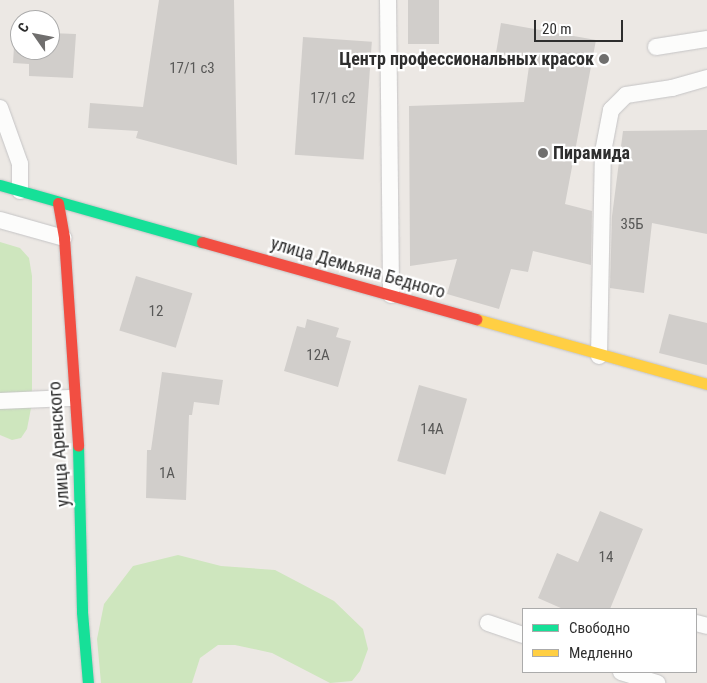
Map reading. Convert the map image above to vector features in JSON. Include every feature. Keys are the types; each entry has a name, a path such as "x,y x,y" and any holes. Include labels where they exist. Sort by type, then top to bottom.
{"street":[{"name":"улица Демьяна Бедного","path":"0,185 58,203 391,295 599,356 707,384"},
{"name":"улица Аренского","path":"58,203 64,238 73,398 79,458 82,531 82,612 88,683"}],"lane":[{"path":"388,0 391,295"},
{"path":"656,47 707,39"},
{"path":"599,356 603,152 611,110 626,95 672,88 707,78"},
{"path":"0,108 20,164 20,191"},
{"path":"0,220 64,238"},
{"path":"4,401 73,398"},
{"path":"488,623 522,635"},
{"path":"623,676 657,683"}],"green space":[{"path":"0,242 20,248 29,258 32,276 32,403 27,429 21,438 12,440 0,435"},
{"path":"178,555 221,566 275,570 334,601 363,629 368,649 360,671 352,681 330,683 272,653 235,645 218,645 200,658 192,683 101,683 97,639 104,604 133,566"}],"building":[{"path":"159,0 234,0 237,165 136,138 138,131 88,128 90,103 143,107"},
{"path":"408,0 439,0 439,44 408,44"},
{"path":"501,23 596,40 565,204 592,211 591,265 533,251 528,272 511,269 499,309 447,294 457,259 410,266 409,106 524,102 530,59 496,53"},
{"path":"60,33 76,34 73,78 29,76 29,64 13,63 13,60 60,60"},
{"path":"303,37 372,42 364,160 295,155"},
{"path":"707,130 707,234 652,223 644,293 610,288 612,216 623,131"},
{"path":"136,276 192,293 176,348 119,331"},
{"path":"669,314 707,323 707,365 659,353"},
{"path":"307,319 339,328 336,337 351,341 338,387 284,371 297,326 305,328"},
{"path":"162,372 223,380 219,405 194,402 192,415 189,415 186,500 146,498 147,450 151,450"},
{"path":"419,385 467,399 445,475 397,461"},
{"path":"600,511 643,529 610,608 561,608 538,598 557,553 578,562"}],"traffic: fast":[{"path":"0,185 202,242"},
{"path":"78,446 82,612 88,683"}],"traffic: slow":[{"path":"476,319 707,384"}],"traffic: jam":[{"path":"58,203 64,238 78,446"},
{"path":"202,242 476,319"}],"place":[{"name":"Центр профессиональных красок","path":"604,59"},
{"name":"Пирамида","path":"543,153"}]}
